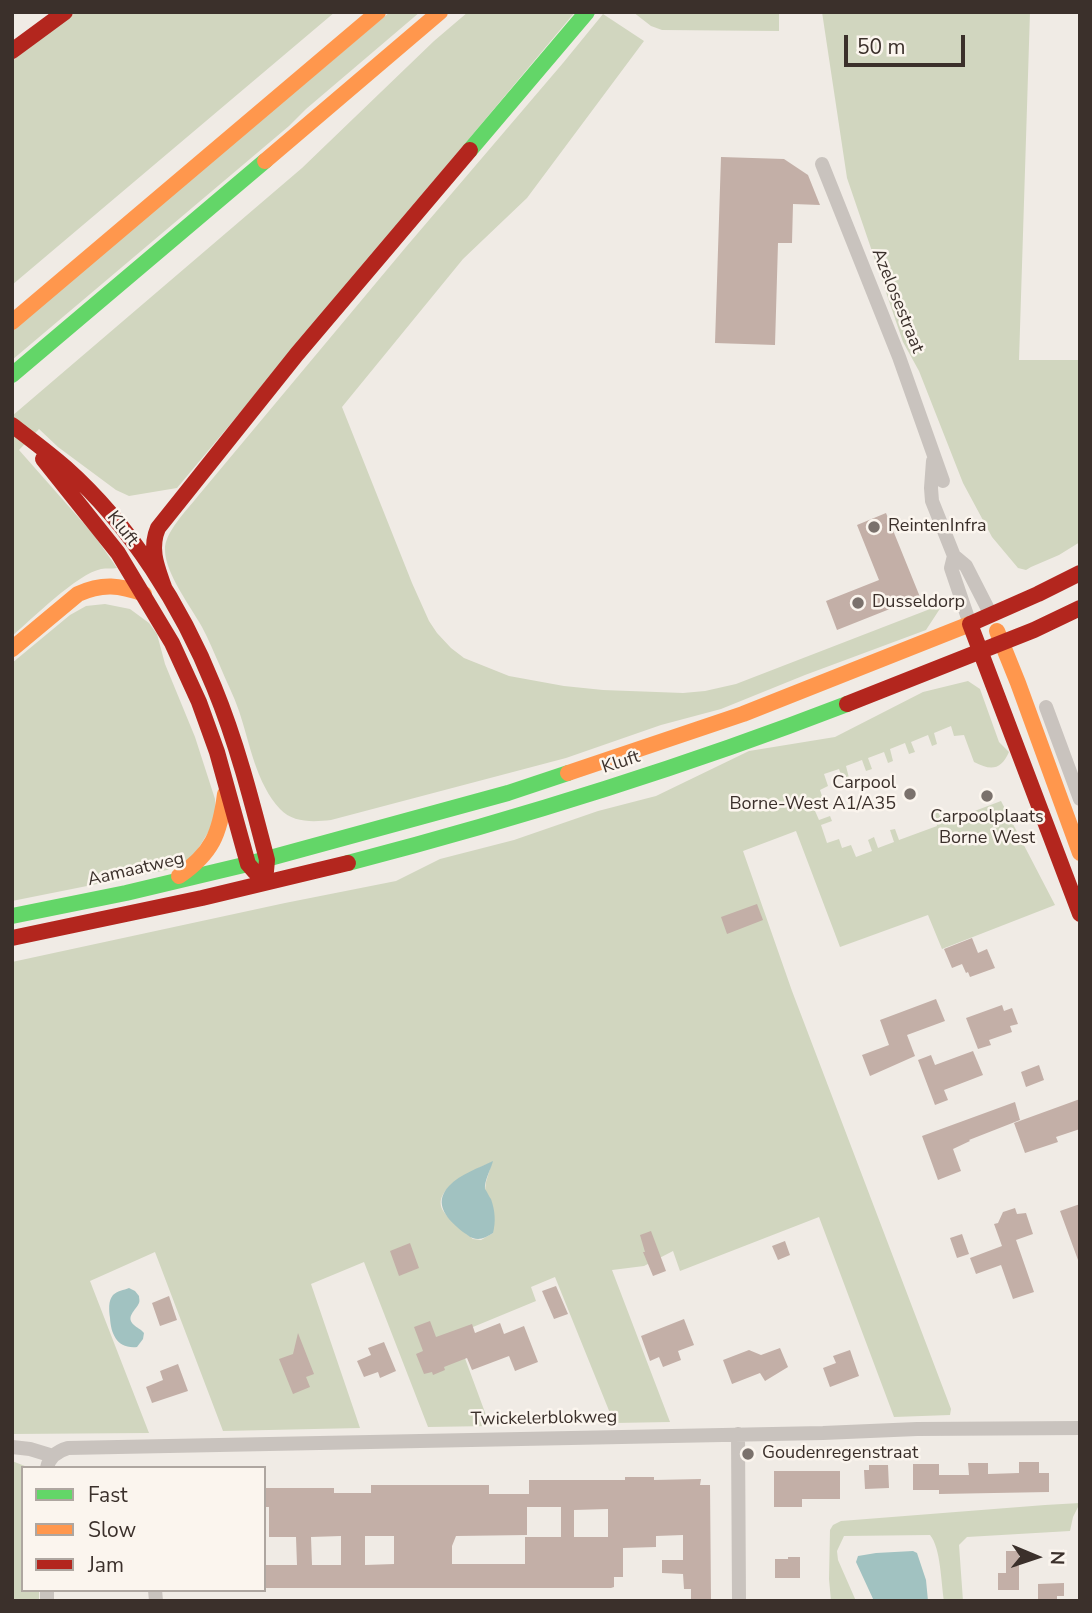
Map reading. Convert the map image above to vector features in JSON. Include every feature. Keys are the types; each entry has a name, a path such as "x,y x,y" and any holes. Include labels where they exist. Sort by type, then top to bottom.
{"main road":[{"path":"12,51 65,12"},
{"path":"12,322 377,12"},
{"path":"12,374 440,12"},
{"path":"164,587 154,554 154,534 158,528 297,354 587,12"},
{"name":"Kluft","path":"12,425 67,469 101,503 135,544 164,587 215,688 243,770 267,860 265,884"},
{"name":"Kluft","path":"28,438 118,553 172,643 206,721 248,864 265,884"},
{"name":"Kluft","path":"267,860 508,793 743,714 970,624 1080,573"},
{"path":"12,649 90,587 116,586 144,594"},
{"name":"Kluft","path":"265,884 426,843 741,744 1034,630 1080,608"},
{"name":"Azelosestraat","path":"991,615 1080,853"},
{"name":"Azelosestraat","path":"970,624 1080,914"},
{"path":"1024,769 1045,760"},
{"path":"168,883 194,867 208,853 220,826 226,782"},
{"name":"Aamaatweg","path":"12,916 267,860"},
{"path":"12,938 265,884"}],"street":[{"name":"Azelosestraat","path":"822,164 899,357 943,481"},
{"name":"Azelosestraat","path":"934,453 932,501 954,556 966,566 991,615"},
{"name":"Azelosestraat","path":"954,556 951,568 970,624"},
{"path":"1046,707 1080,799"},
{"name":"Twickelerblokweg","path":"12,1447 30,1449 50,1462 60,1450 68,1448 917,1429 1080,1428"},
{"path":"738,1434 739,1601"}],"green space":[{"path":"76,12 335,12 12,285 12,61"},
{"path":"390,12 420,12 12,360 12,329"},
{"path":"468,12 575,12 177,488 129,496 116,490 58,447 39,429 19,450 94,535 117,568 101,569 80,579 12,636 12,416 302,168 434,41"},
{"path":"633,12 779,12 779,31 662,30 651,26"},
{"path":"822,12 1030,12 1019,360 1080,360 1080,542 1026,570 1018,568 992,537 963,483 919,371 903,342 847,178"},
{"path":"603,14 644,41 527,198 463,259 342,407 429,621 451,648 464,658 509,676 603,690 683,693 736,684 943,604 926,630 721,709 661,725 566,758 331,820 310,821 291,817 272,799 259,775 239,711 205,632 169,569 165,550 168,536 198,496"},
{"path":"105,604 130,609 149,623 157,634 165,664 195,737 215,799 216,820 191,860 167,870 12,901 12,663 70,615 86,606"},
{"path":"968,681 980,689 999,742 1009,752 1006,758 999,765 990,768 974,762 964,735 954,736 951,726 934,733 937,744 932,746 928,735 911,742 915,752 909,754 905,743 890,749 893,761 888,763 884,752 868,758 872,769 866,771 862,760 846,766 849,778 843,780 839,769 824,774 828,786 820,790 823,799 812,804 819,820 830,816 832,821 821,825 827,843 839,839 842,848 851,845 856,857 872,851 868,840 874,837 878,848 894,842 890,830 895,829 899,840 937,826 934,814 938,812 943,823 1001,801 1055,905 942,949 928,915 840,947 796,831 743,851 792,991 951,1409 950,1415 894,1417 819,1217 680,1271 673,1251 644,1266 612,1270 670,1422 614,1423 555,1277 531,1287 536,1301 456,1334 490,1426 428,1427 364,1262 311,1284 360,1428 223,1431 155,1252 90,1281 149,1433 12,1434 12,962 396,881 440,859 514,840 598,811 656,796 749,751 835,737 923,692","holes":["492,1162 486,1182 493,1233 481,1240 473,1239 444,1212 441,1204 443,1195 456,1181"]},
{"path":"12,1461 25,1466 21,1466 21,1592 39,1592 39,1601 12,1601"},
{"path":"1080,1503 1070,1531 967,1537 959,1545 963,1601 944,1601 938,1557 930,1535 844,1536 837,1551 838,1560 856,1601 831,1601 830,1530 841,1521"}],"water":[{"path":"493,1161 485,1189 494,1212 493,1233 478,1239 473,1238 447,1217 442,1199 453,1182"},
{"path":"129,1288 139,1296 139,1303 131,1319 144,1333 137,1347 120,1343 111,1324 111,1297 116,1292"},
{"path":"913,1551 917,1553 926,1580 928,1601 874,1601 856,1562 858,1556"}],"building":[{"path":"721,157 784,159 808,175 820,205 793,204 792,243 778,243 775,345 715,343"},
{"path":"886,513 920,597 837,630 826,601 879,580 857,525"},
{"path":"757,904 763,920 727,934 721,917"},
{"path":"972,938 978,953 987,949 995,968 970,977 962,964 952,968 944,949"},
{"path":"936,999 945,1021 907,1035 915,1056 870,1076 862,1055 889,1045 880,1020"},
{"path":"1002,1005 1004,1011 1012,1008 1018,1024 1010,1026 1012,1032 989,1040 991,1045 978,1049 966,1018"},
{"path":"973,1051 983,1075 944,1090 948,1100 935,1105 918,1060 931,1055 935,1065"},
{"path":"1039,1065 1044,1080 1026,1087 1021,1072"},
{"path":"1080,1099 1080,1129 1056,1137 1058,1142 1025,1153 1014,1123"},
{"path":"1015,1102 1020,1120 953,1149 961,1171 938,1180 922,1136"},
{"path":"1080,1204 1080,1260 1078,1260 1060,1211"},
{"path":"1015,1208 1017,1214 1026,1213 1033,1234 1016,1240 1034,1292 1013,1299 1001,1265 976,1274 970,1258 1002,1246 994,1224 998,1223 1003,1212"},
{"path":"651,1231 666,1271 653,1276 643,1252 640,1235"},
{"path":"962,1234 969,1254 957,1258 950,1238"},
{"path":"785,1241 790,1255 778,1260 772,1246"},
{"path":"410,1243 419,1268 399,1276 390,1251"},
{"path":"556,1286 568,1314 554,1319 542,1291"},
{"path":"169,1296 177,1320 160,1326 152,1303"},
{"path":"684,1319 694,1345 678,1351 681,1360 663,1367 659,1357 650,1361 641,1336"},
{"path":"430,1321 436,1337 472,1324 475,1333 500,1323 504,1334 524,1326 538,1362 515,1371 509,1356 472,1370 467,1358 444,1367 445,1370 433,1375 432,1372 424,1374 416,1354 423,1351 414,1327"},
{"path":"298,1333 314,1374 306,1377 310,1387 293,1394 279,1359 293,1354"},
{"path":"384,1342 396,1371 380,1378 378,1372 364,1377 357,1361 371,1355 368,1348"},
{"path":"780,1348 788,1367 765,1381 760,1373 732,1384 723,1360 749,1350 761,1355"},
{"path":"850,1350 859,1376 830,1387 823,1368 836,1363 833,1356"},
{"path":"178,1364 188,1391 152,1403 146,1387 163,1380 160,1371"},
{"path":"1019,1462 1039,1462 1039,1473 1049,1473 1049,1492 939,1494 939,1490 913,1490 913,1464 939,1464 939,1475 969,1475 968,1463 988,1463 988,1474 1019,1473"},
{"path":"869,1465 888,1465 889,1488 865,1489 864,1470 869,1470"},
{"path":"774,1471 840,1471 840,1499 802,1499 802,1507 774,1507"},
{"path":"625,1477 654,1477 654,1480 701,1479 700,1485 710,1485 711,1601 691,1601 691,1589 684,1589 683,1574 662,1573 662,1560 683,1560 683,1535 656,1536 656,1547 623,1548 623,1577 614,1577 614,1587 611,1588 266,1588 266,1565 297,1565 296,1537 269,1537 266,1488 334,1488 334,1493 371,1493 371,1485 489,1485 489,1494 529,1494 529,1480 625,1480","holes":["527,1507 561,1507 561,1537 525,1537 525,1564 452,1564 452,1546 456,1536 527,1535","608,1509 608,1537 574,1537 574,1510","341,1536 341,1565 312,1565 311,1537","365,1536 394,1536 394,1564 365,1565"]},
{"path":"1006,1551 1019,1551 1019,1590 998,1590 998,1573 1006,1573"},
{"path":"800,1557 800,1578 775,1578 775,1559"},
{"path":"1064,1583 1064,1596 1057,1596 1057,1601 1038,1601 1038,1584"}],"traffic: fast":[{"path":"470,150 587,12"},
{"path":"12,375 265,161"},
{"path":"348,863 600,791 847,704"},
{"path":"12,916 248,864 508,793 568,773"}],"traffic: slow":[{"path":"12,322 378,12"},
{"path":"265,161 440,12"},
{"path":"12,649 78,594 95,588 111,587 144,594"},
{"path":"568,773 743,714 970,624"},
{"path":"997,631 1080,853"},
{"path":"179,876 207,850 217,831 225,794"}],"traffic: jam":[{"path":"12,51 65,12"},
{"path":"164,587 154,551 158,528 297,354 470,150"},
{"path":"12,425 60,462 112,515 152,569 187,627 230,730 267,860 266,871"},
{"path":"43,459 118,553 172,643 199,702 217,752 248,864 255,872"},
{"path":"970,624 1080,573"},
{"path":"847,704 1034,630 1080,608"},
{"path":"970,624 1080,914"},
{"path":"12,938 202,898 348,863"}],"place":[{"name":"ReintenInfra","path":"874,527"},
{"name":"Dusseldorp","path":"858,603"},
{"name":"Carpool Borne-West A1/A35","path":"910,794"},
{"name":"Carpoolplaats Borne West","path":"987,796"},
{"name":"Goudenregenstraat","path":"748,1454"}]}
